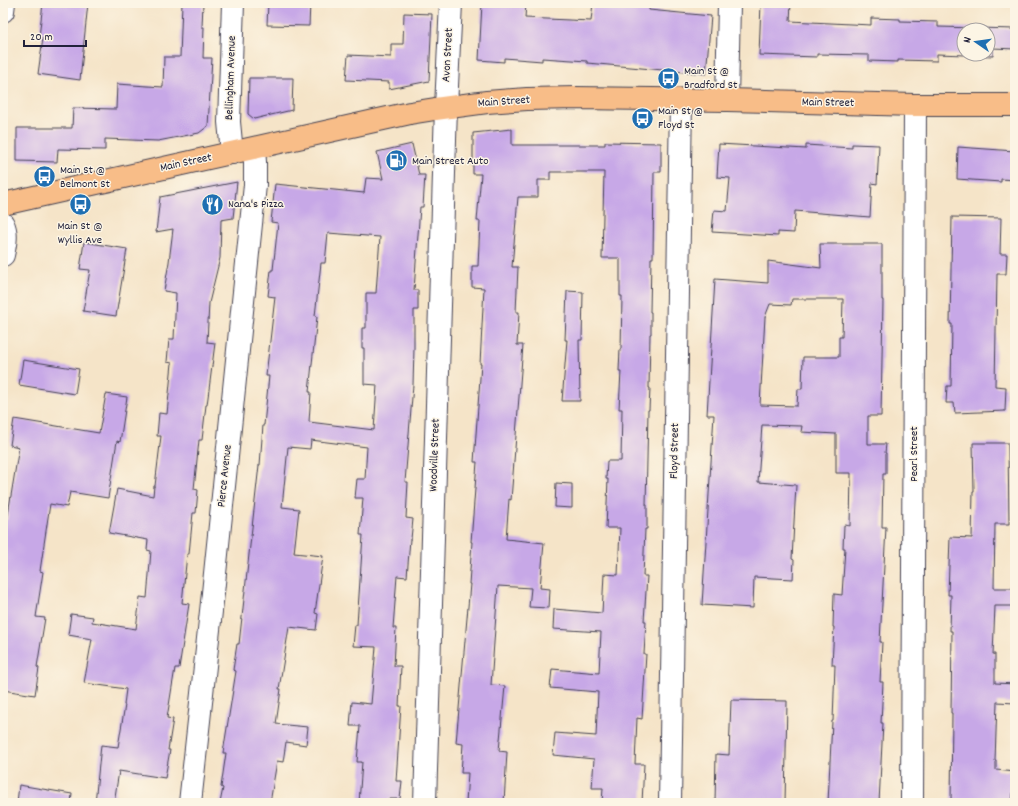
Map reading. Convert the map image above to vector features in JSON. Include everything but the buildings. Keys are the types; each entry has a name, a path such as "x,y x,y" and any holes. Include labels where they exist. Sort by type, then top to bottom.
{"main road":[{"name":"Main Street","path":"3,204 402,115 446,107 487,102 584,98 915,105 1015,105"}],"street":[{"path":"3,11 4,3"},
{"name":"Bellingham Avenue","path":"232,153 229,122 233,3"},
{"name":"Avon Street","path":"446,107 450,3"},
{"path":"727,100 729,3"},
{"name":"Floyd Street","path":"670,803 681,100"},
{"name":"Pearl Street","path":"912,803 915,105"},
{"name":"Woodville Street","path":"425,803 446,107"},
{"name":"Pierce Avenue","path":"190,803 255,186 254,148"},
{"path":"3,224 6,228 3,255"}],"place":[{"name":"Main St @ Bradford St","path":"669,78"},
{"name":"Main St @ Floyd St","path":"643,118"},
{"name":"Main Street Auto","path":"396,161"},
{"name":"Main St @ Belmont St","path":"44,177"},
{"name":"Nana's Pizza","path":"212,204"},
{"name":"Main St @ Wyllis Ave","path":"80,205"}]}
